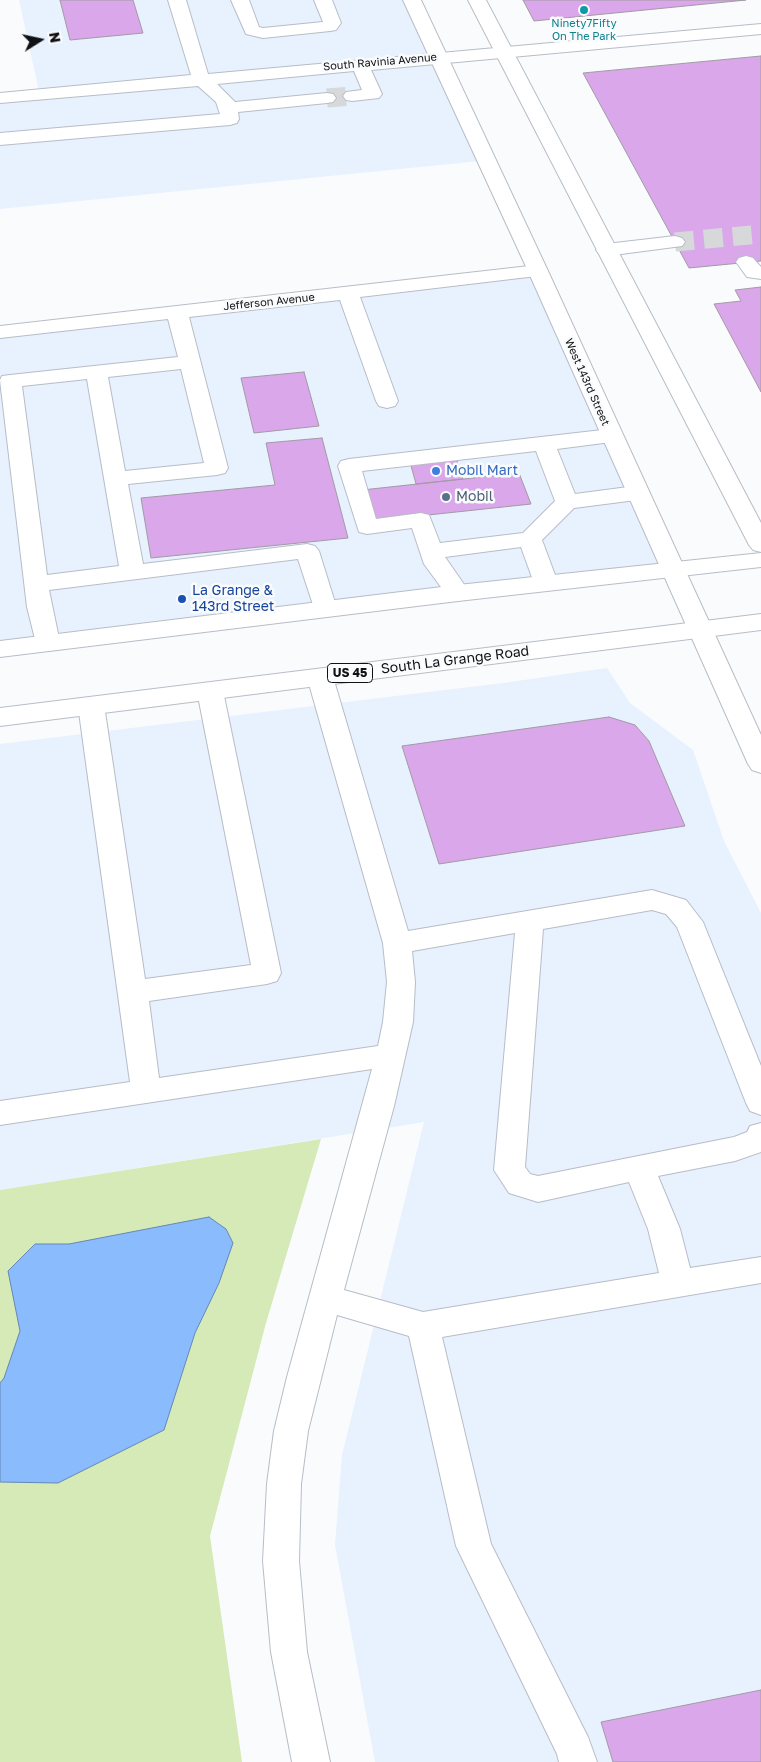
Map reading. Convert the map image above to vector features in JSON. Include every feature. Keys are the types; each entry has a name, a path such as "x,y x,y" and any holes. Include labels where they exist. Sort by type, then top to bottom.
{"main road":[{"path":"0,140 230,119 225,100 200,79 177,0"},
{"path":"240,0 252,30 263,34 330,26 332,23 323,0"},
{"name":"West 143rd Street","path":"412,0 538,271 636,493 674,569 761,764"},
{"path":"477,0 761,545"},
{"name":"South Ravinia Avenue","path":"0,98 761,29"},
{"path":"352,96 373,94 360,64"},
{"path":"227,108 327,98"},
{"path":"606,250 675,242"},
{"name":"Jefferson Avenue","path":"0,332 538,271"},
{"path":"348,293 387,401"},
{"path":"116,479 217,468 177,312"},
{"path":"48,644 36,584 10,381 190,362"},
{"path":"96,372 132,571"},
{"path":"458,593 436,564 421,520 367,527 349,466 611,436"},
{"path":"544,444 567,502"},
{"path":"432,551 530,538 567,502 636,493"},
{"path":"530,538 546,583"},
{"path":"36,584 307,551 325,609"},
{"path":"0,649 458,593 761,560"},
{"name":"South La Grange Road","path":"0,717 761,622"},
{"path":"311,1762 289,1652 281,1561 284,1484 291,1431 391,1054 398,1022 400,992 397,944 386,899 320,677"},
{"path":"133,992 267,973 210,690"},
{"path":"91,705 146,1090"},
{"path":"397,944 652,900 676,907 689,922 761,1103"},
{"path":"530,922 509,1170 520,1184 538,1189 735,1149 758,1141 761,1135"},
{"path":"0,1113 391,1054"},
{"path":"639,1167 664,1229 678,1284"},
{"path":"326,1298 423,1326 761,1270"},
{"path":"423,1326 474,1546 575,1750 578,1762"}],"shaded area":[{"path":"19,0 407,0 431,54 39,91"},
{"path":"432,61 480,161 0,209 0,101"},
{"path":"531,276 660,563 0,643 0,336"},
{"path":"607,668 630,703 693,750 724,841 761,913 761,1762 375,1762 335,1545 342,1455 424,1122 0,1190 0,744 503,683"}],"green space":[{"path":"321,1139 266,1323 210,1536 242,1762 0,1762 0,1190"}],"water":[{"path":"209,1217 226,1229 233,1243 219,1283 195,1333 164,1430 58,1483 0,1482 0,1383 4,1378 20,1331 8,1271 35,1244 69,1244"}],"building":[{"path":"60,0 133,0 143,33 70,40"},
{"name":"Ninety7Fifty On The Park","path":"523,0 746,0 534,21"},
{"path":"761,56 761,261 689,268 583,73"},
{"path":"761,287 761,392 714,304 741,301 735,290"},
{"path":"304,372 319,426 254,433 241,378"},
{"path":"322,438 348,538 151,558 141,498 275,485 266,443"},
{"name":"Mobil Mart","path":"456,458 463,479 416,484 410,462"},
{"name":"Mobil","path":"519,473 531,504 372,521 362,490"},
{"path":"609,717 635,725 649,741 685,826 439,864 402,746"},
{"path":"761,1690 761,1762 613,1762 601,1722"}],"tunnel":[{"path":"327,98 352,96"},
{"path":"675,242 761,234"}],"place":[{"name":"Ninety7Fifty On The Park","path":"584,10"},
{"name":"Mobil Mart","path":"436,471"},
{"name":"Mobil","path":"446,497"},
{"name":"La Grange & 143rd Street","path":"182,599"}]}
